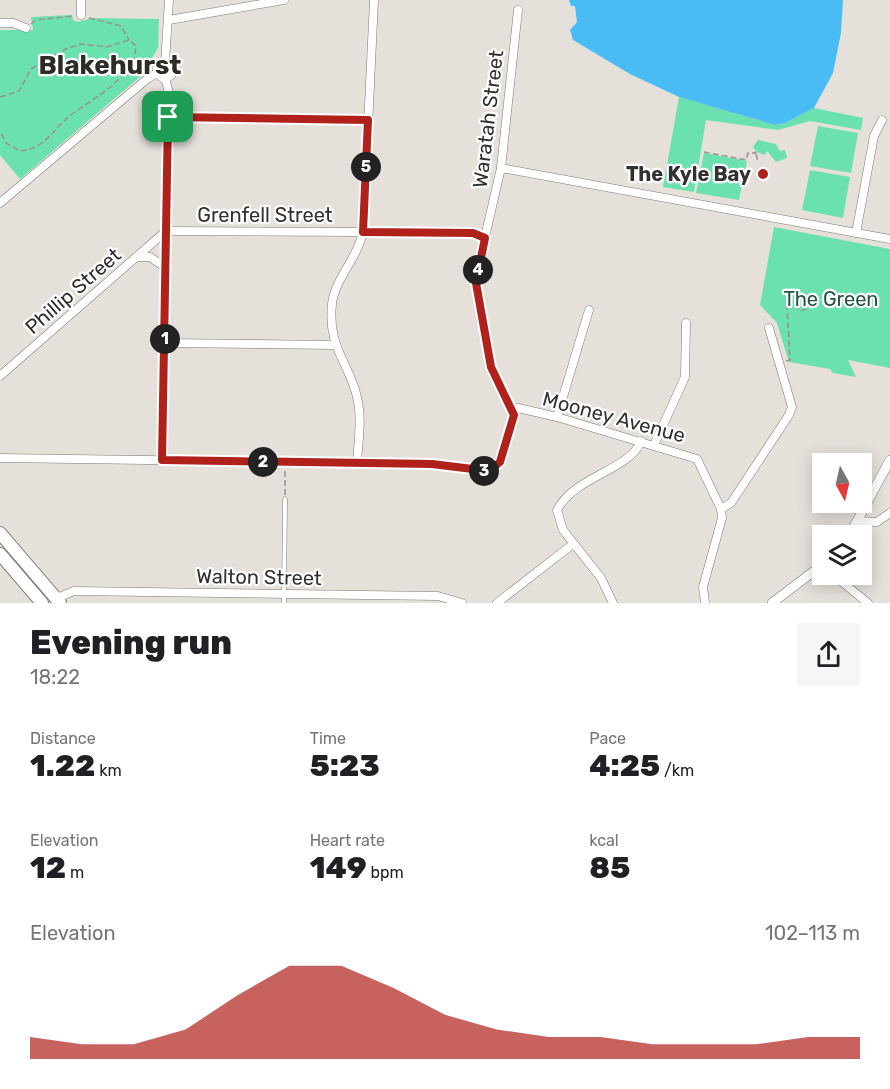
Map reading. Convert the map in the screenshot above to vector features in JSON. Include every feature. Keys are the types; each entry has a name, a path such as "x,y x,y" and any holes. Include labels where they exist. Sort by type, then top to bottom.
{"highway":[{"path":"0,533 58,601"},
{"path":"0,555 42,603"}],"street":[{"path":"81,0 81,15"},
{"path":"165,63 169,0"},
{"path":"169,20 284,0"},
{"path":"357,463 359,404 335,345 332,316 334,295 356,255 363,232 374,0"},
{"name":"Waratah Street","path":"512,410 491,367 476,283 501,168 518,10"},
{"path":"0,23 26,28"},
{"path":"0,203 157,73 159,66 165,63"},
{"path":"165,63 172,69 170,76 165,78"},
{"path":"157,73 165,78"},
{"path":"162,460 168,117 165,78"},
{"path":"168,117 368,120"},
{"path":"856,233 874,136 882,120"},
{"path":"501,168 890,239"},
{"name":"Grenfell Street","path":"166,231 363,232"},
{"name":"Phillip Street","path":"0,376 166,231"},
{"path":"138,257 150,257 166,268"},
{"path":"557,417 589,310"},
{"path":"654,446 685,377 686,323"},
{"path":"705,603 703,587 722,522 721,509 731,503 789,415 791,399 769,328"},
{"path":"165,343 335,345"},
{"name":"Mooney Avenue","path":"512,410 518,408 557,417 697,459 721,509"},
{"path":"0,458 440,464 493,471 500,462 512,426 512,410"},
{"path":"613,603 601,578 563,530 558,508 587,479 634,454 641,441"},
{"path":"856,525 890,460"},
{"path":"859,521 877,522 890,513"},
{"path":"497,603 573,544"},
{"path":"772,603 812,573"},
{"path":"846,585 868,603"},
{"name":"Walton Street","path":"58,601 74,591 284,599 438,596 462,603"}],"lane":[{"path":"284,599 285,499"}],"path":[{"path":"0,131 6,143 20,151 42,146 75,111 100,96 126,69 136,52 134,42 129,40 121,26 81,15 36,20 26,28"},
{"path":"0,97 19,91 31,69 66,49 81,44 106,47 129,40"},
{"path":"753,149 758,161"},
{"path":"704,152 746,160 748,153 756,153"},
{"path":"363,232 473,233 485,238"},
{"path":"780,363 790,360 787,304 790,300 800,311 806,309 809,300"},
{"path":"285,462 285,499"}],"green space":[{"path":"72,15 73,20 78,22 92,18 159,19 158,48 141,76 20,179 0,155 0,30 33,30 31,17"},
{"path":"679,97 775,125 785,123 814,108 863,118 861,130 810,121 778,130 706,120 694,192 663,187"},
{"path":"818,126 858,133 851,173 810,166"},
{"path":"758,140 776,144 780,151 785,150 787,158 776,162 767,151 765,155 757,152 753,147"},
{"path":"704,153 747,161 739,200 696,193"},
{"path":"810,170 850,177 843,218 802,210"},
{"name":"The Green","path":"774,227 890,249 890,368 848,360 856,377 833,373 830,369 789,362 777,323 760,305"}],"water":[{"path":"569,0 843,0 841,33 833,73 814,108 785,123 775,125 679,97 630,74 573,40 570,30 577,22 575,6 571,6"}],"place":[{"name":"The Kyle Bay","path":"763,174"}],"district":[{"name":"Blakehurst","path":"110,65"}],"route":[{"path":"168,117 368,120 363,232 473,233 485,238 476,283 492,372 514,415 500,462 493,471 440,464 162,460 168,117"}]}
